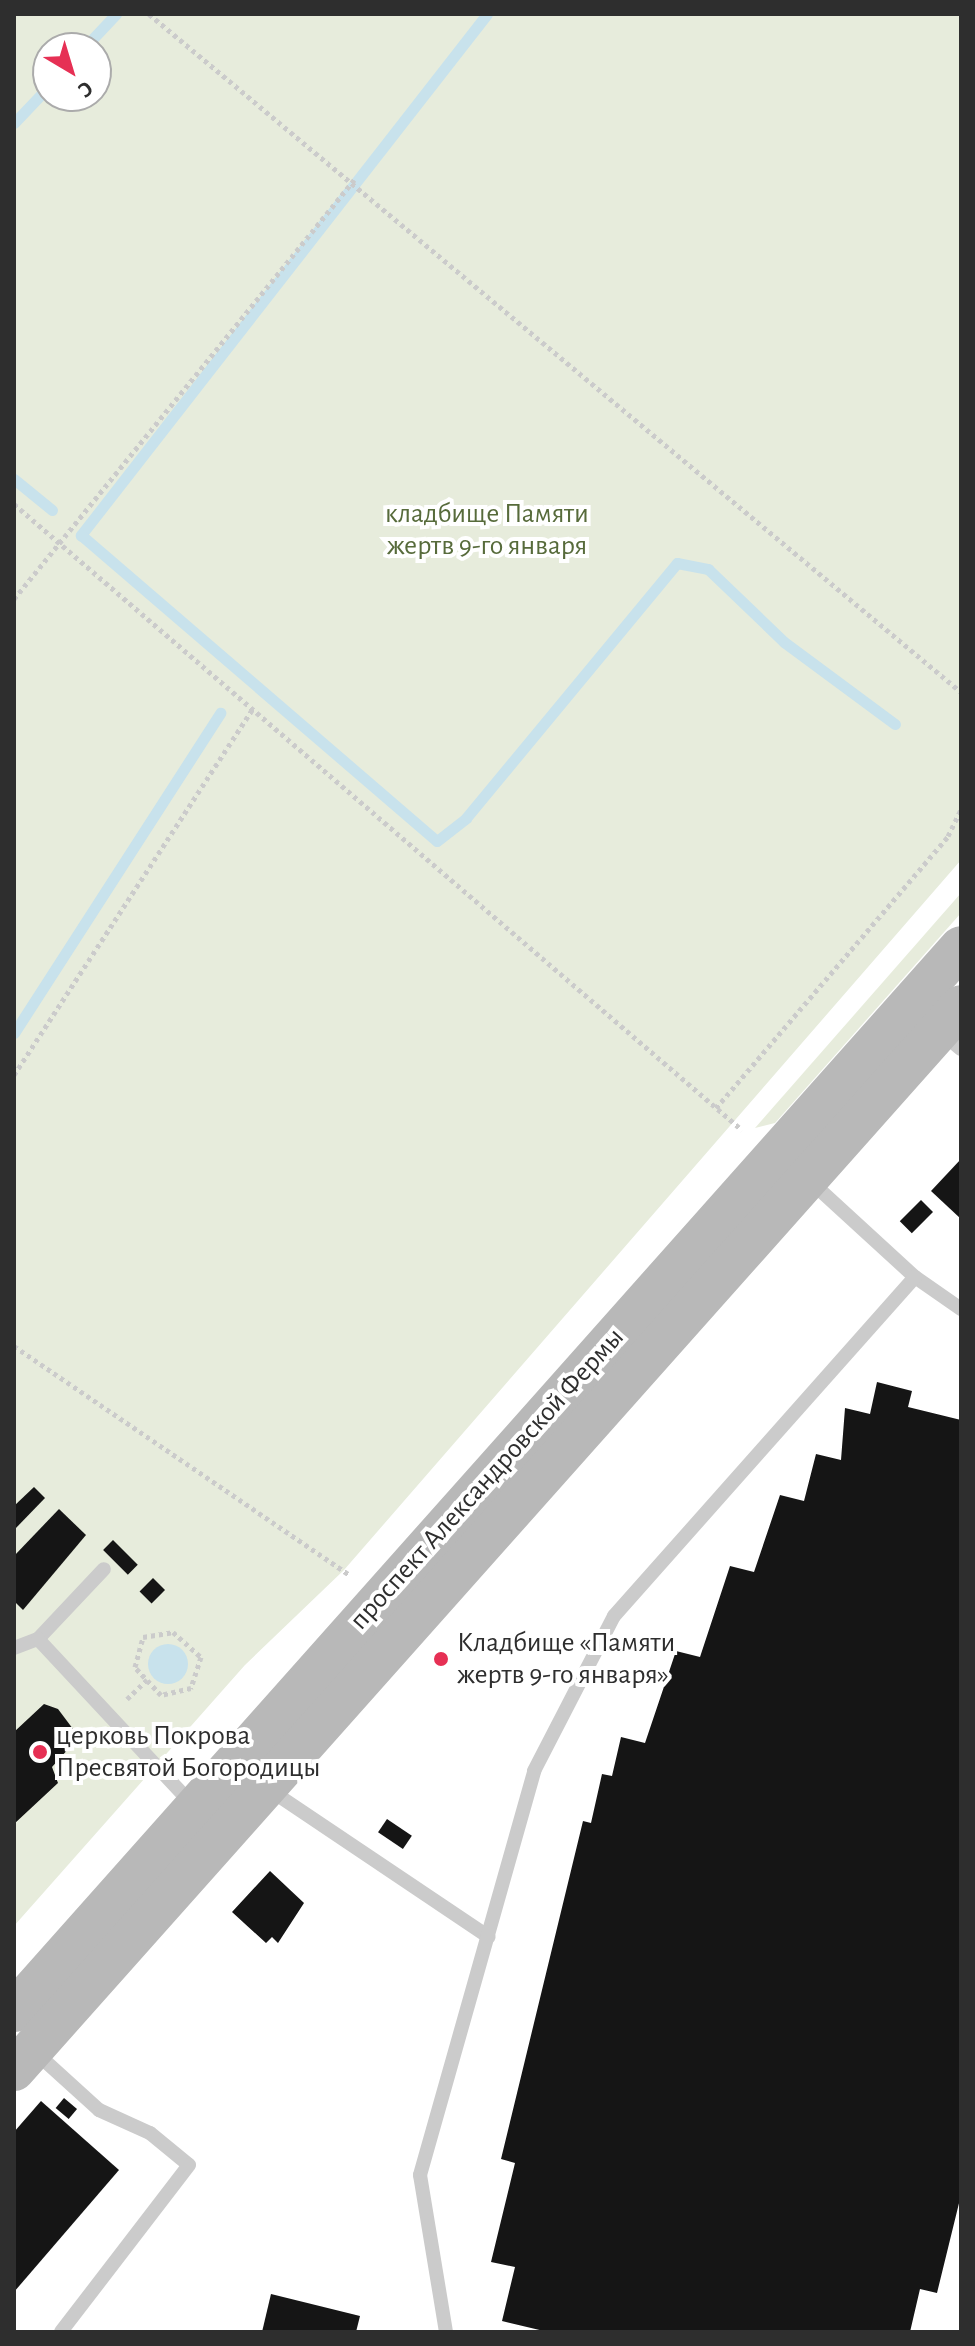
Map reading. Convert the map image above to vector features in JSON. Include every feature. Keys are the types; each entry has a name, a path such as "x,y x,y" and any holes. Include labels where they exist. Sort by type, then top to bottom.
{"main road":[{"name":"проспект Александровской Фермы","path":"14,2011 209,1820 793,1165 961,947"},
{"name":"проспект Александровской Фермы","path":"793,1165 954,1029"},
{"name":"проспект Александровской Фермы","path":"23,2060 209,1820"}],"lane":[{"path":"793,1165 915,1277 961,1309"},
{"path":"446,2332 420,2175 534,1771 614,1616 915,1277"},
{"path":"14,1648 38,1639 104,1569"},
{"path":"38,1639 209,1820"},
{"path":"251,1773 489,1937"},
{"path":"23,2060 99,2110 150,2133 189,2165 61,2332"}],"path":[{"path":"149,14 354,180 961,692"},
{"path":"14,599 354,180"},
{"path":"14,504 742,1130"},
{"path":"14,1075 253,708"},
{"path":"716,1108 948,836 961,809"},
{"path":"14,1346 344,1570"},
{"path":"173,1632 201,1657 191,1688 161,1695 135,1667 143,1637 173,1632"}],"green space":[{"name":"кладбище Памяти жертв 9-го января","path":"14,14 961,14 961,860 344,1570 245,1665 14,1926"},
{"path":"961,893 961,913 775,1123 755,1128"}],"water":[{"path":"168,1644 182,1650 188,1664 182,1678 168,1684 154,1678 148,1664 154,1650"}],"building":[{"path":"961,1159 961,1219 931,1191"},
{"path":"921,1200 933,1212 912,1233 900,1221"},
{"path":"877,1382 912,1391 908,1407 961,1420 961,2195 937,2293 920,2289 910,2332 548,2332 502,2321 515,2267 491,2262 515,2163 501,2159 583,1821 591,1823 602,1774 612,1776 621,1737 645,1743 676,1651 700,1657 730,1566 754,1572 780,1495 804,1501 816,1454 841,1460 845,1408 870,1414"},
{"path":"34,1487 45,1498 14,1530 14,1506"},
{"path":"59,1509 86,1535 23,1610 14,1601 14,1556"},
{"path":"113,1540 138,1565 128,1575 103,1550"},
{"path":"153,1578 165,1590 152,1603 140,1591"},
{"name":"церковь Покрова Пресвятой Богородицы","path":"44,1704 58,1709 79,1737 52,1767 58,1783 14,1824 14,1732"},
{"path":"387,1819 412,1836 403,1849 378,1832"},
{"path":"270,1871 304,1903 278,1943 272,1937 266,1943 232,1912"},
{"path":"64,2098 77,2109 69,2119 56,2108"},
{"path":"41,2101 119,2170 14,2292 14,2132"},
{"path":"271,2294 360,2316 356,2332 262,2332"}],"waterway":[{"path":"99,32 116,14"},
{"path":"487,14 81,535 437,841 466,818 677,563 708,569 784,642 895,724"},
{"path":"14,123 32,104"},
{"path":"14,479 52,510"},
{"path":"14,1033 220,713"}],"place":[{"name":"Кладбище «Памяти жертв 9-го января»","path":"441,1659"},
{"name":"церковь Покрова Пресвятой Богородицы","path":"40,1752"}]}
